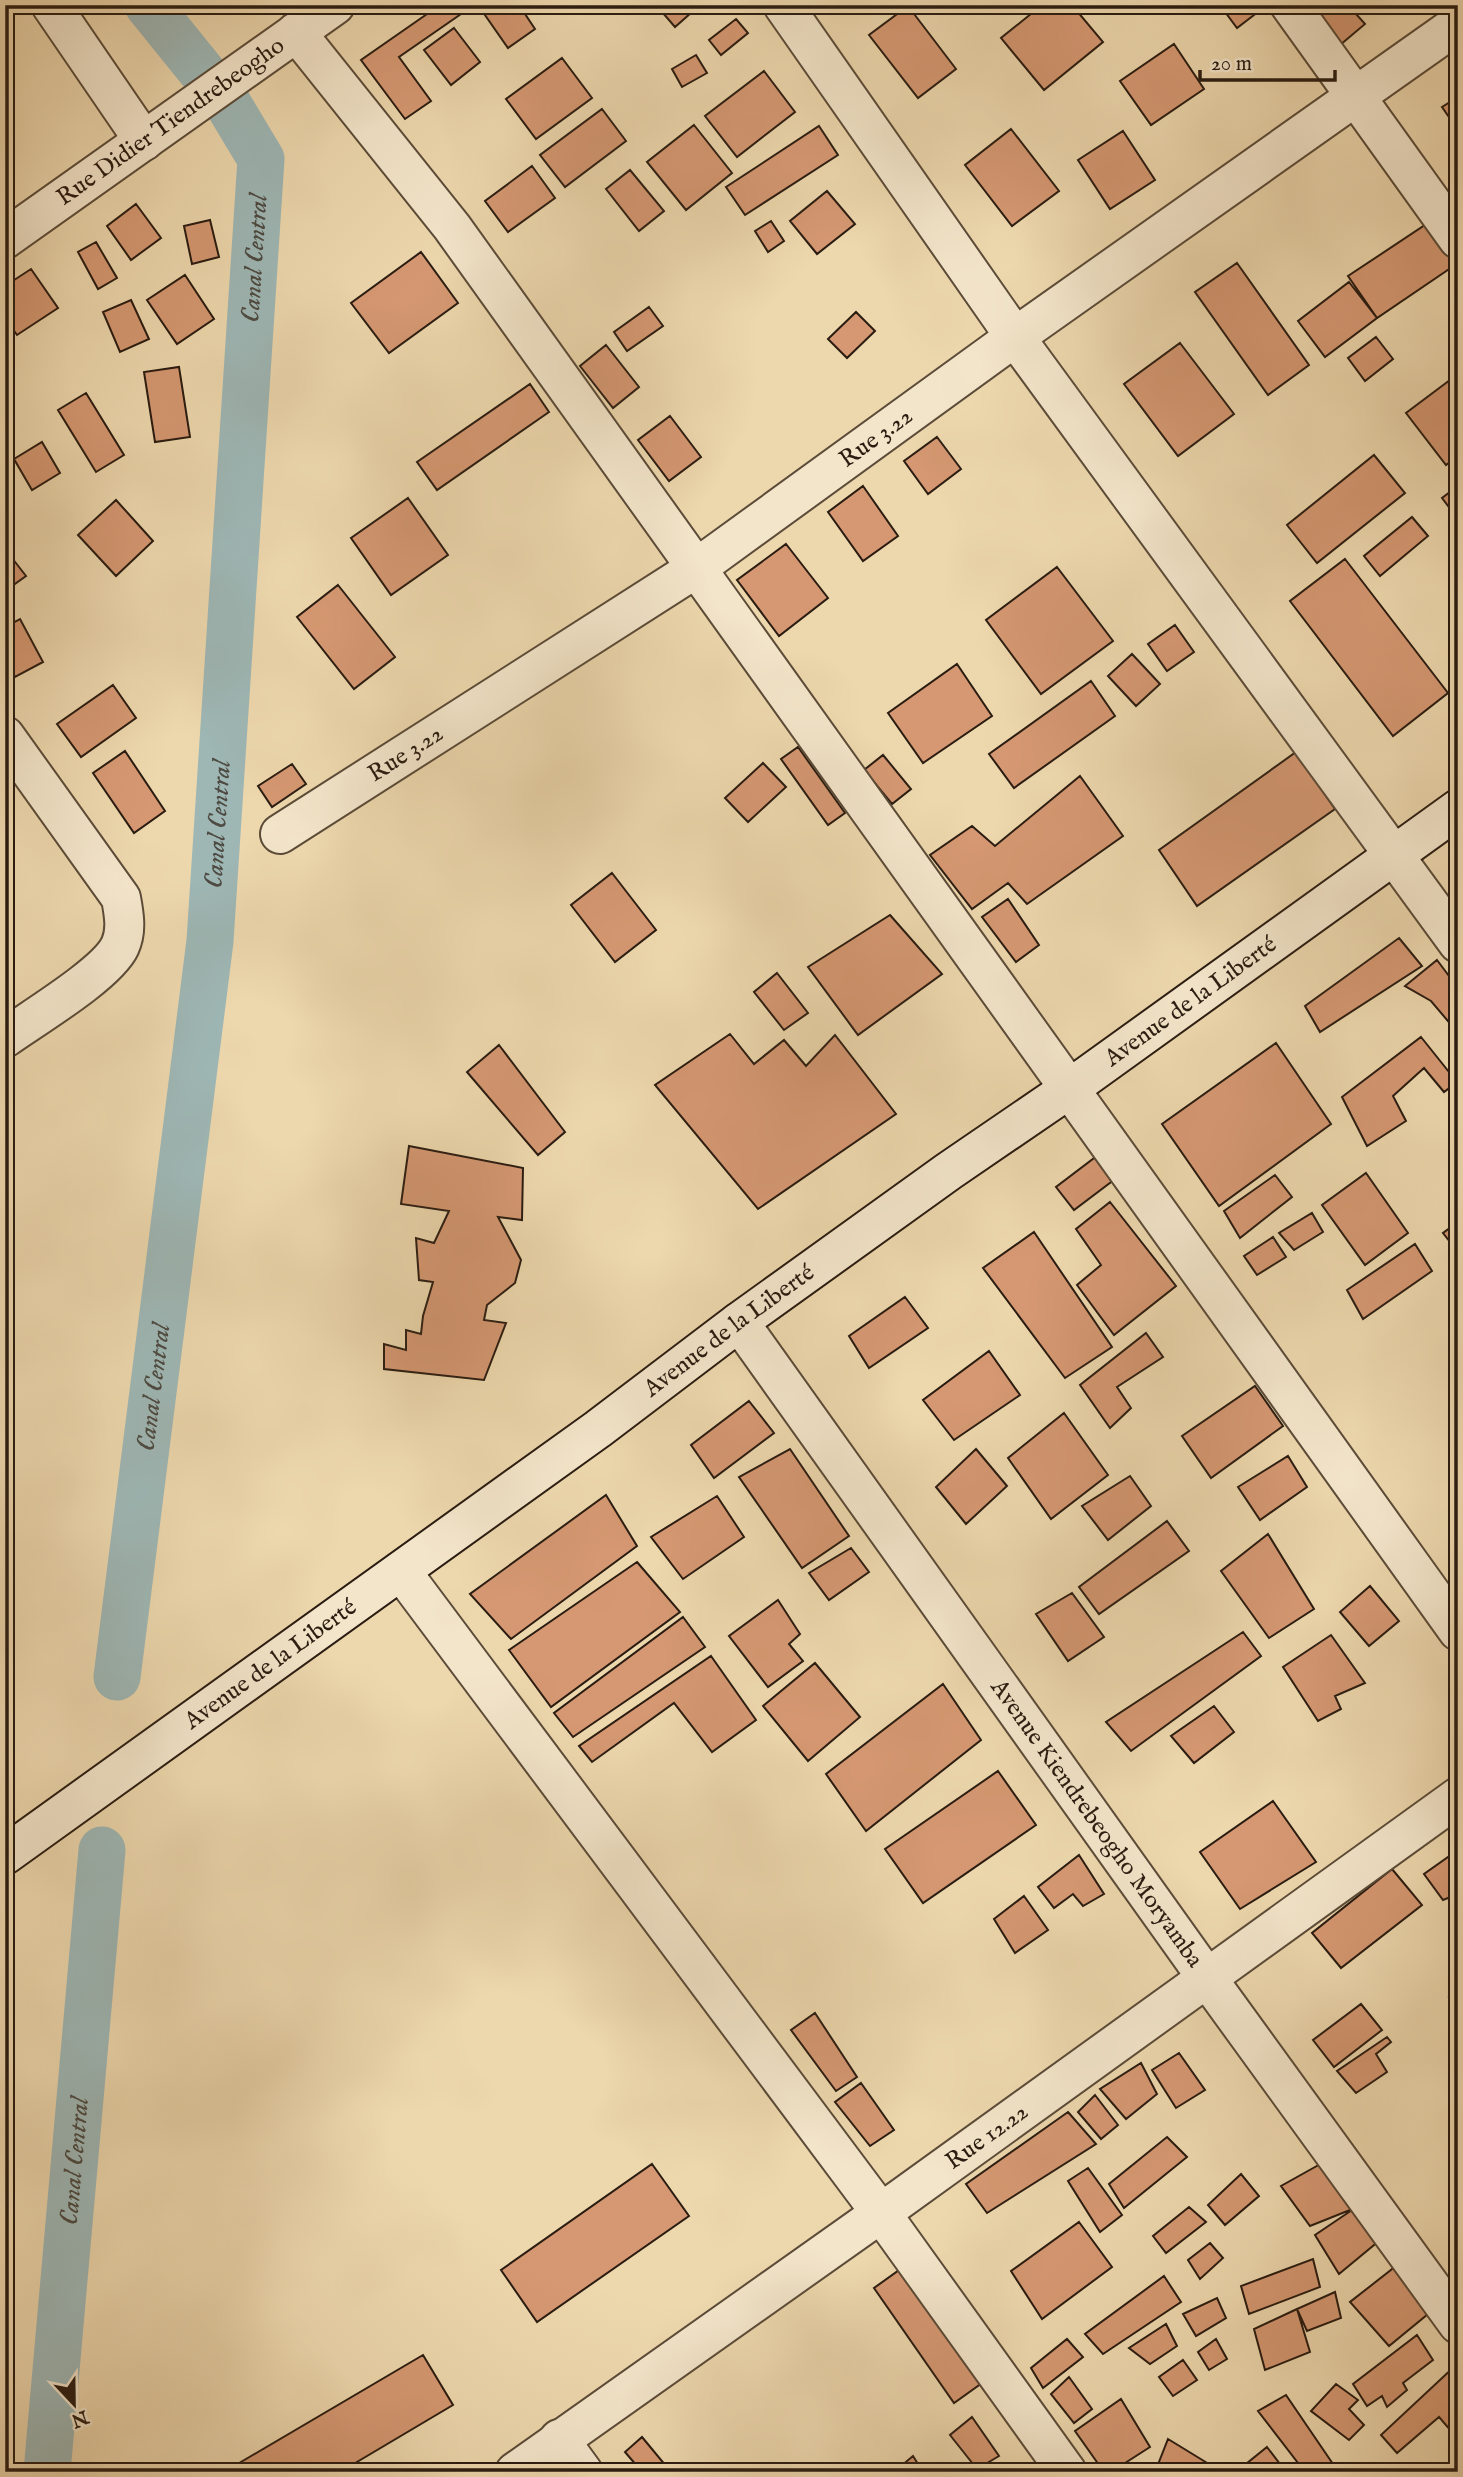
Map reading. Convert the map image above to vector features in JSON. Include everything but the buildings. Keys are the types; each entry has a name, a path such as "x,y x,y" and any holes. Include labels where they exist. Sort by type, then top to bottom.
{"street":[{"path":"51,5 144,141"},
{"name":"Rue Didier Tiendrebeogho","path":"5,239 335,5"},
{"path":"783,5 1015,337 1458,943"},
{"path":"1290,5 1458,239"},
{"name":"Rue 3.22","path":"281,834 698,567 1015,337 1458,24"},
{"path":"296,32 452,227 1458,1631"},
{"path":"5,736 121,898 125,922 121,945 107,965 5,1038"},
{"name":"Avenue de la Liberté","path":"5,1855 598,1429 739,1322 1458,809"},
{"name":"Avenue Kiendrebeogho Moryamba","path":"739,1322 1207,1978 1458,2324"},
{"path":"401,1571 881,2213 1067,2472"},
{"name":"Rue 12.22","path":"515,2472 881,2213 1458,1797"},
{"path":"559,2440 583,2472"}],"waterway":[{"name":"Canal Central","path":"117,1677 210,941 261,159 228,104 148,5"},
{"name":"Canal Central","path":"47,2472 102,1850"}]}
